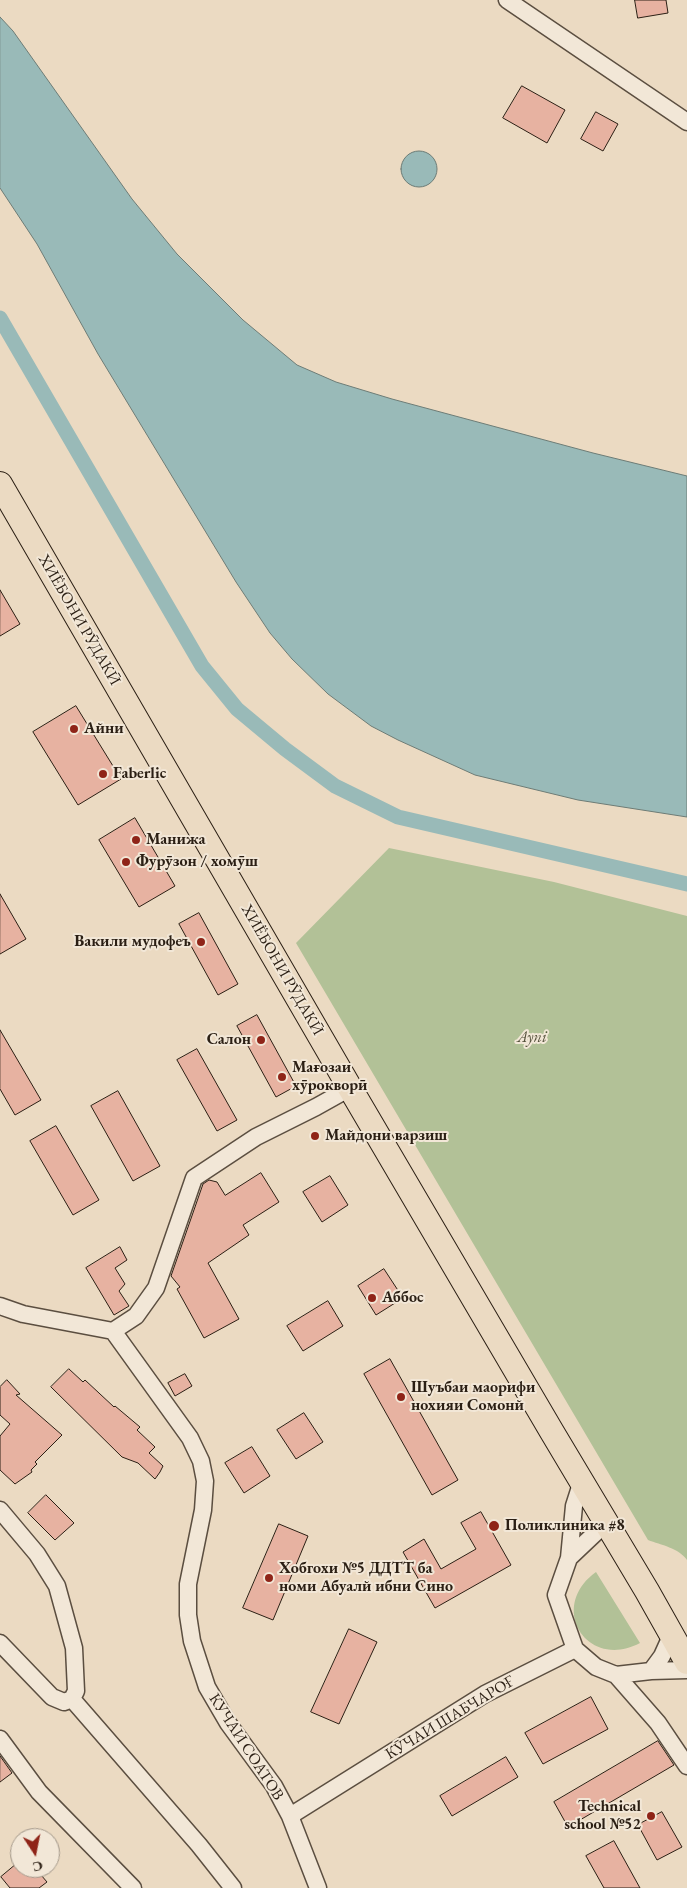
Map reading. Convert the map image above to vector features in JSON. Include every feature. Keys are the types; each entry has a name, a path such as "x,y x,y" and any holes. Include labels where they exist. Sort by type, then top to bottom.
{"highway":[{"name":"ХИЁБОНИ РӮДАКӢ","path":"0,484 350,1088 687,1662"}],"street":[{"path":"507,0 687,122"},
{"path":"0,1306 23,1314 112,1331 136,1316 156,1288 194,1178 256,1137 316,1108 350,1088"},
{"name":"КУЧАИ СОАТОВ","path":"112,1331 190,1438 201,1461 205,1481 203,1510 188,1584 188,1615 192,1641 212,1694 228,1723 274,1786 290,1816 318,1888"},
{"path":"582,1481 574,1506 569,1558 556,1596 575,1649 596,1668 616,1675 651,1671 687,1670"},
{"path":"0,1510 37,1554 57,1586 74,1648 76,1691 72,1699 64,1702 52,1697 0,1643"},
{"path":"569,1558 606,1523"},
{"path":"651,1671 662,1656 672,1634"},
{"name":"КӮЧАИ ШАБЧАРОҒ","path":"290,1816 485,1694 575,1649"},
{"path":"616,1675 658,1723 687,1766"},
{"path":"72,1699 136,1775 199,1845 233,1888"},
{"path":"0,1739 39,1792 133,1888"}],"green space":[{"name":"Ayni","path":"389,848 554,882 687,916 687,1560 675,1550 648,1540 296,943"},
{"path":"596,1572 640,1643 621,1649 604,1649 590,1642 580,1631 574,1617 575,1602 582,1586"}],"water":[{"path":"0,17 13,31 132,199 177,254 243,320 297,365 336,382 392,399 687,476 687,817 578,800 475,775 371,726 328,694 292,659 270,633 236,582 98,354 37,244 0,188"},
{"path":"419,151 426,152 432,156 436,162 436,176 432,182 426,186 419,187 412,186 406,182 402,176 401,169 402,162 406,156 412,152"}],"building":[{"path":"635,0 666,0 668,13 638,18"},
{"path":"522,86 565,110 547,143 503,118"},
{"path":"596,112 618,124 603,151 581,139"},
{"path":"0,590 20,624 0,636"},
{"path":"76,706 121,779 78,805 33,732"},
{"path":"135,818 175,886 139,907 99,840"},
{"path":"0,894 26,939 0,954"},
{"path":"199,913 238,984 218,995 179,924"},
{"path":"257,1015 296,1086 276,1097 237,1026"},
{"path":"0,1030 41,1100 15,1115 0,1089"},
{"path":"197,1049 237,1120 217,1131 177,1060"},
{"path":"118,1091 160,1166 133,1181 91,1106"},
{"path":"56,1126 99,1200 73,1215 30,1141"},
{"path":"261,1173 279,1202 243,1225 249,1235 208,1263 239,1319 204,1338 177,1289 180,1287 171,1276 203,1184 209,1180 217,1182 225,1195"},
{"path":"330,1176 348,1205 322,1222 303,1192"},
{"path":"120,1247 127,1260 115,1268 125,1284 119,1291 129,1306 114,1315 86,1268"},
{"path":"384,1269 403,1298 376,1315 358,1286"},
{"path":"328,1301 343,1326 303,1351 287,1326"},
{"path":"390,1359 458,1480 432,1495 364,1374"},
{"path":"69,1369 83,1382 85,1380 114,1407 140,1427 137,1430 155,1447 149,1453 163,1466 155,1479 138,1463 122,1457 51,1387"},
{"path":"185,1374 192,1386 175,1396 168,1383"},
{"path":"7,1380 20,1394 16,1395 62,1435 35,1462 37,1464 31,1470 32,1472 15,1484 0,1470 0,1436 10,1424 0,1415 0,1387"},
{"path":"304,1413 323,1442 296,1459 277,1430"},
{"path":"252,1447 270,1476 244,1493 225,1463"},
{"path":"46,1495 74,1523 55,1540 28,1513"},
{"path":"481,1512 511,1565 435,1608 403,1552 424,1539 441,1569 476,1549 461,1523"},
{"path":"279,1524 308,1536 273,1620 243,1608"},
{"path":"349,1629 377,1642 339,1724 311,1712"},
{"path":"591,1697 608,1729 543,1764 525,1733"},
{"path":"658,1741 674,1765 568,1827 554,1802"},
{"path":"0,1756 12,1773 0,1782"},
{"path":"506,1757 518,1777 452,1816 440,1796"},
{"path":"662,1812 682,1847 657,1860 638,1825"},
{"path":"614,1841 640,1888 604,1888 586,1856"},
{"path":"10,1869 10,1878 44,1878 47,1882 39,1888 10,1888 1,1877"}],"waterway":[{"path":"0,318 202,666 237,709 285,749 335,786 398,817 687,884"}],"place":[{"name":"Айни","path":"74,729"},
{"name":"Faberlic","path":"103,774"},
{"name":"Манижа","path":"136,840"},
{"name":"Фурӯзон / хомӯш","path":"126,862"},
{"name":"Вакили мудофеъ","path":"201,942"},
{"name":"Салон","path":"261,1040"},
{"name":"Мағозаи хӯрокворӣ","path":"282,1077"},
{"name":"Майдони варзиш","path":"315,1136"},
{"name":"Аббос","path":"372,1298"},
{"name":"Шуъбаи маорифи нохияи Сомонй","path":"401,1397"},
{"name":"Поликлиника #8","path":"494,1526"},
{"name":"Хобгохи №5 ДДТТ ба номи Абуалй ибни Сино","path":"269,1578"},
{"name":"Technical school №52","path":"651,1816"}]}
